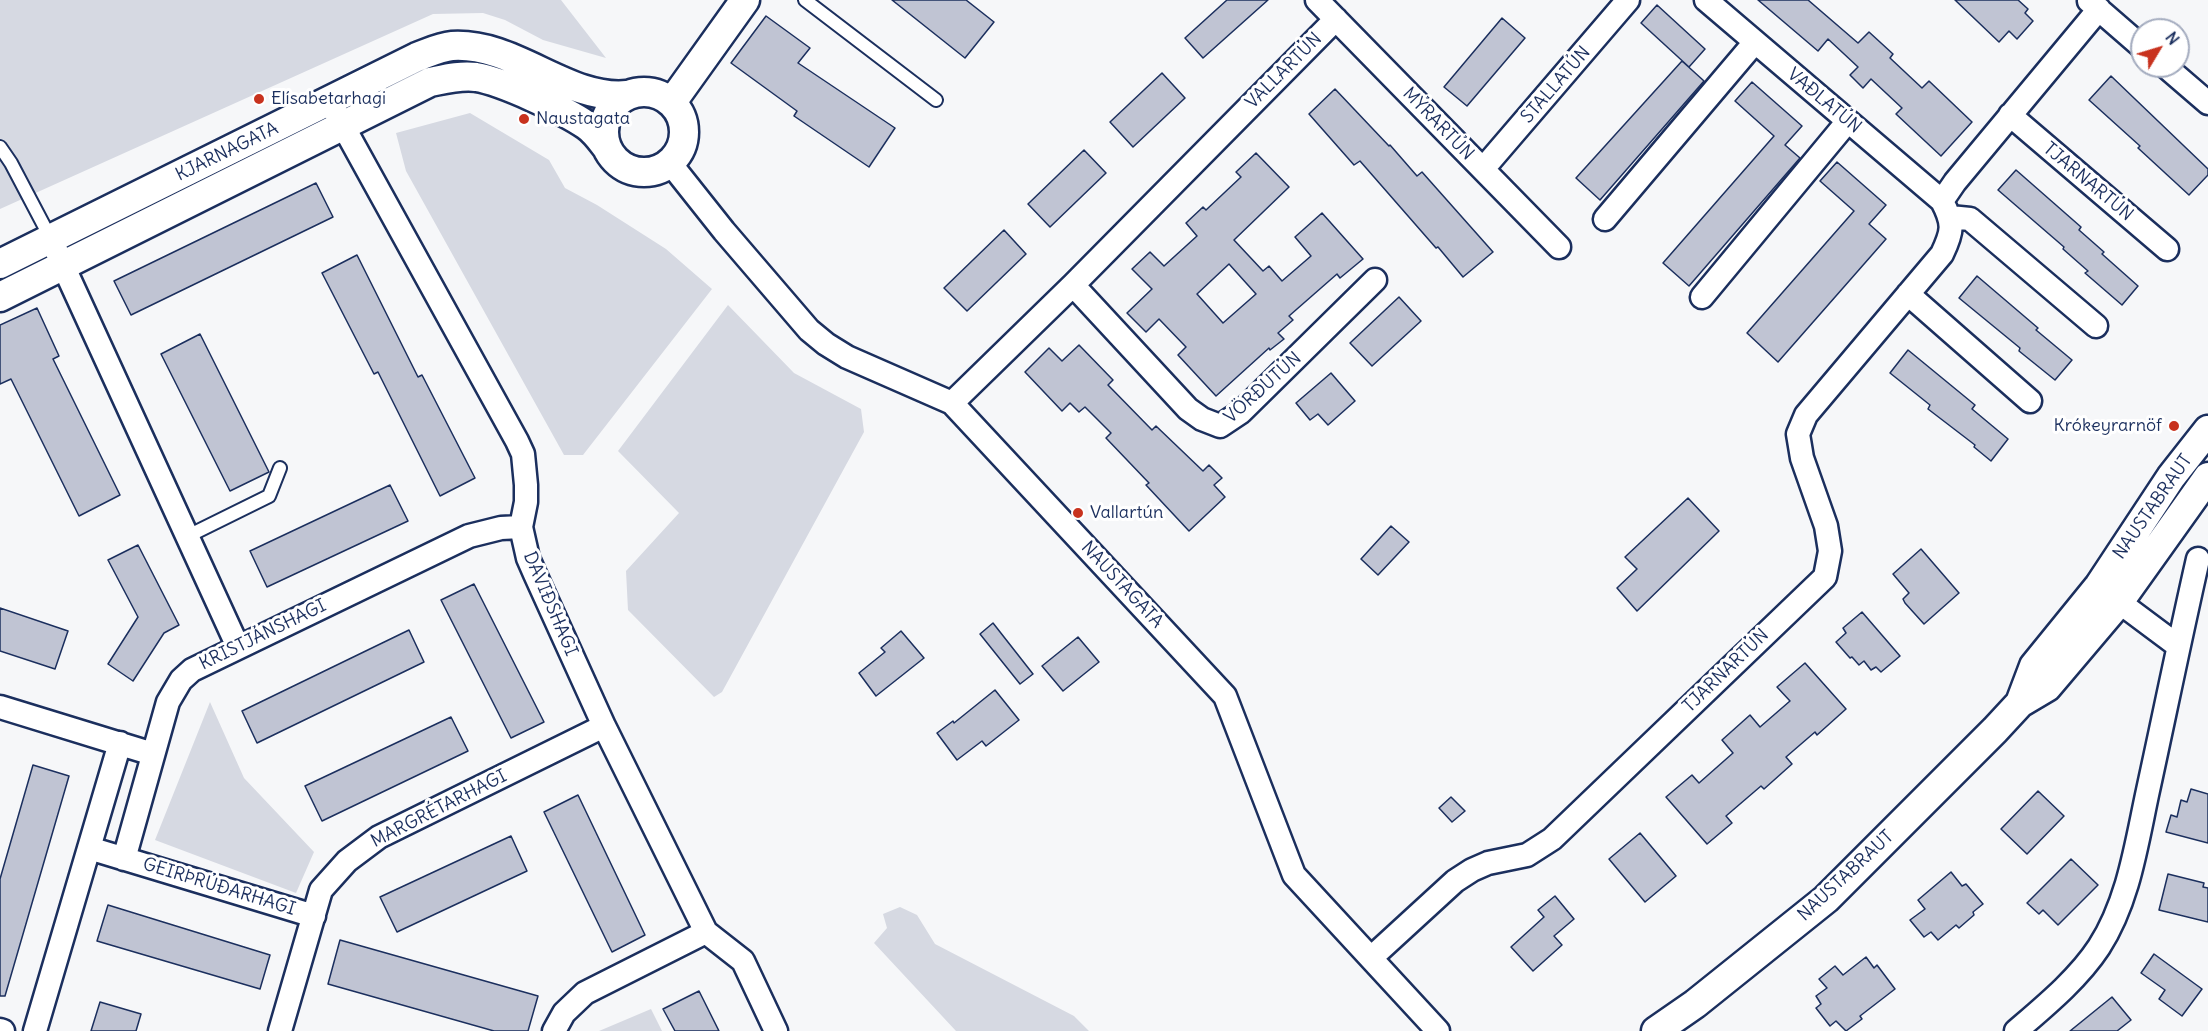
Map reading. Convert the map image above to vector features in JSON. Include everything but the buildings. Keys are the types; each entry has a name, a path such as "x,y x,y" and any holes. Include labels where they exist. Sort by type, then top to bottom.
{"street":[{"path":"672,102 745,0"},
{"name":"MÝRARTÚN","path":"1317,0 1559,247"},
{"name":"STALLATÚN","path":"1483,169 1628,0"},
{"name":"VAÐLATÚN","path":"1706,0 1848,121 1946,209"},
{"path":"2093,5 2130,37"},
{"name":"TJARNARTÚN","path":"1371,958 1455,882 1472,870 1488,863 1527,855 1552,839 1825,577 1830,551 1826,526 1802,459 1798,434 1806,415 1942,254 1952,233 1946,209 1955,182 2010,116 2093,5"},
{"name":"VALLARTÚN","path":"952,402 1073,285 1336,19"},
{"path":"1605,219 1755,42"},
{"name":"KJARNAGATA","path":"0,264 417,57 451,46 485,49 583,88 604,94 627,95"},
{"name":"KJARNAGATA","path":"0,297 345,127 430,82 456,77 476,77 523,93 577,120 594,132 608,149"},
{"path":"2178,78 2208,103"},
{"path":"639,91 662,95 672,102 680,112 685,135 682,147 670,163 654,171 640,172 627,168 615,160 604,136 604,124 613,107 627,95 639,91"},
{"name":"DAVIÐSHAGI","path":"330,101 518,441 523,454 526,485 526,502 521,527 528,558 604,726 706,932 743,961 776,1031"},
{"name":"TJARNARTÚN","path":"2010,116 2167,249"},
{"path":"1702,297 1848,121"},
{"name":"NAUSTAGATA","path":"670,163 760,274 809,330 847,357 952,402 1225,696 1294,874 1438,1031"},
{"path":"1946,209 1970,219 2096,326"},
{"path":"51,238 238,646"},
{"name":"VÖRÐUTÚN","path":"1073,285 1188,409 1202,419 1220,426 1241,412 1375,280"},
{"path":"1908,294 2030,401"},
{"name":"NAUSTABRAUT","path":"1656,1031 1695,1004 1826,899 1995,730 2019,703 2047,687 2109,594 2171,477 2208,430"},
{"name":"NAUSTABRAUT","path":"2109,594 2208,477"},
{"name":"KRISTJÁNSHAGI","path":"124,859 168,702 181,680 206,662 238,646 469,536 501,528 521,527"},
{"path":"2016,1031 2046,1005 2078,972 2099,947 2118,911 2136,847 2198,559"},
{"path":"2109,594 2178,646"},
{"path":"0,707 153,754"},
{"name":"MARGRÉTARHAGI","path":"287,1029 321,890 347,861 379,837 604,726"},
{"path":"36,1031 120,743"},
{"path":"89,848 124,859"},
{"name":"GEIRÞRÚÐARHAGI","path":"124,859 314,916"},
{"path":"554,1031 564,1013 585,993 706,932"}],"lane":[{"path":"805,0 936,100"},
{"path":"0,147 51,238"},
{"path":"188,536 269,496 280,468"}],"shaded area":[{"path":"0,0 561,0 606,58 543,40 505,20 483,13 433,14 0,209"},
{"path":"470,113 549,160 565,188 597,205 666,249 712,289 583,455 564,455 406,171 396,133"},
{"path":"728,305 794,373 861,409 864,432 722,692 714,697 628,610 626,571 679,513 618,451"},
{"path":"210,702 244,778 314,852 296,893 155,840"},
{"path":"900,907 917,915 935,944 1074,1016 1089,1031 956,1031 874,943 887,928 883,914"},
{"path":"651,1009 662,1031 599,1031"}],"place":[{"name":"Elísabetarhagi","path":"259,99"},
{"name":"Naustagata","path":"524,119"},
{"name":"Krókeyrarnöf","path":"2174,426"},
{"name":"Vallartún","path":"1078,513"}]}
